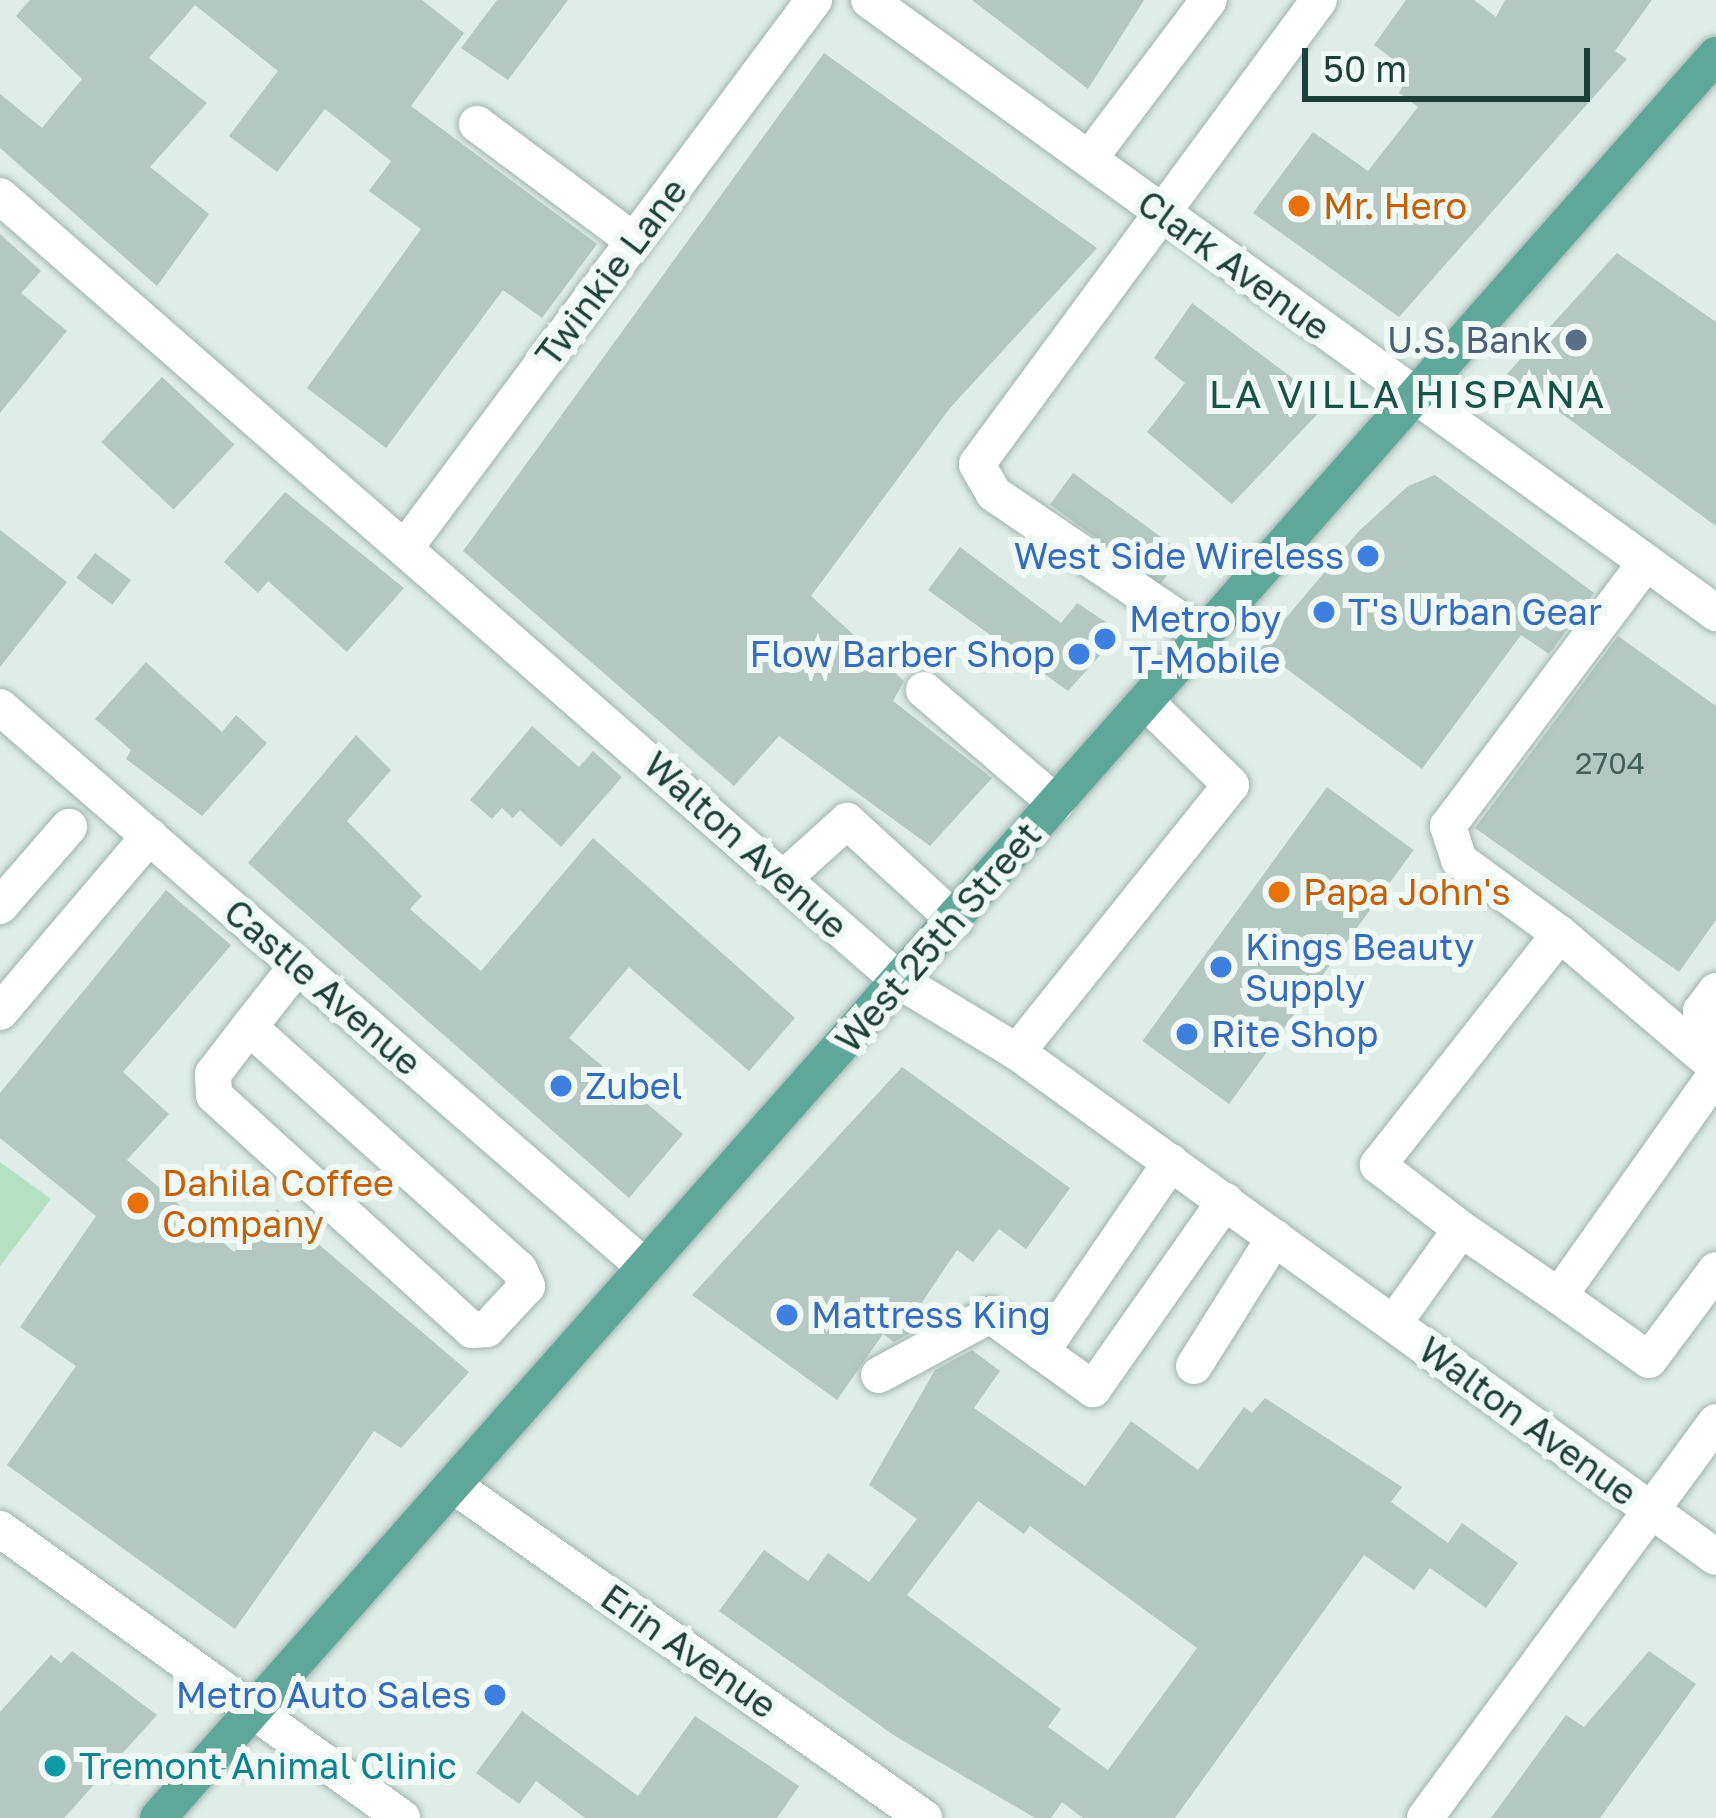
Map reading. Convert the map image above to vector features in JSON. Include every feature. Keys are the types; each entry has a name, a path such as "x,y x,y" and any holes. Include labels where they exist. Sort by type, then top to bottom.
{"main road":[{"name":"West 25th Street","path":"158,1818 1716,55"}],"street":[{"name":"Twinkie Lane","path":"408,544 814,0"},
{"name":"Clark Avenue","path":"869,0 1716,613"},
{"path":"1089,159 1209,0"},
{"path":"1204,636 994,494 977,464 1168,217 1307,4"},
{"path":"477,124 634,241"},
{"name":"Walton Avenue","path":"0,196 408,544 901,982 1017,1052 1716,1558"},
{"path":"1646,562 1448,826 1459,860 1560,934 1716,1066"},
{"path":"924,690 1056,803"},
{"path":"1017,1052 1231,785 1145,701"},
{"name":"Castle Avenue","path":"0,707 645,1267"},
{"path":"784,878 848,821 955,920"},
{"path":"0,906 69,827"},
{"path":"0,1012 149,836"},
{"path":"1560,934 1378,1165 1649,1360 1716,1270"},
{"path":"248,1027 519,1269 527,1286 488,1329 472,1330 214,1095 213,1074 248,1027 298,965"},
{"path":"1559,1297 1716,1066 1701,1011 1716,991"},
{"path":"1041,1352 1171,1162"},
{"path":"879,1375 990,1315 1093,1389 1225,1201"},
{"path":"1394,1323 1461,1229"},
{"path":"1194,1366 1275,1237"},
{"path":"1425,1818 1716,1422"},
{"name":"Erin Avenue","path":"453,1485 924,1818"},
{"path":"0,1528 402,1818"}],"green space":[{"path":"0,1162 51,1199 0,1266"}],"building":[{"path":"30,0 422,0 464,33 411,106 597,244 542,318 503,290 386,448 307,388 421,229 369,191 391,161 325,109 277,172 229,136 278,71 195,5 149,58 207,103 150,167 209,214 157,286 0,148 0,94 42,128 82,79 16,16"},
{"path":"497,0 568,0 508,80 461,48"},
{"path":"972,0 1144,0 1088,89"},
{"path":"1406,0 1474,0 1496,17 1505,0 1652,0 1615,51 1627,59 1399,317 1253,213 1313,132 1368,171 1418,107 1399,93 1410,72 1374,45"},
{"path":"824,53 1097,248 950,408 811,596 904,681 893,701 992,778 930,846 779,736 734,786 463,551"},
{"path":"0,234 41,271 21,293 67,331 0,413"},
{"path":"1617,253 1716,322 1716,526 1507,374"},
{"path":"1192,303 1327,404 1232,504 1147,432 1185,383 1154,358"},
{"path":"162,377 234,445 174,510 101,442"},
{"path":"1073,473 1183,553 1160,584 1050,505"},
{"path":"1435,475 1594,593 1549,654 1521,635 1422,769 1260,649 1359,531 1408,486"},
{"path":"285,492 404,588 347,652 268,581 258,593 224,562"},
{"path":"0,530 67,582 0,667"},
{"path":"960,547 1061,623 1077,603 1121,632 1068,691 928,590"},
{"path":"95,553 131,580 112,605 76,578"},
{"path":"1618,636 1716,706 1716,920 1679,972 1475,828"},
{"path":"146,662 222,732 236,715 267,743 202,816 126,759 131,750 95,719"},
{"path":"532,726 579,767 593,751 622,777 561,847 520,810 513,818 502,808 492,819 470,800"},
{"path":"356,735 391,770 347,821 422,896 410,909 481,971 593,838 795,1018 749,1071 629,967 569,1038 683,1134 629,1198 248,863"},
{"path":"1327,787 1414,850 1229,1104 1142,1041"},
{"path":"166,890 231,945 123,1072 169,1114 127,1160 234,1252 277,1209 469,1372 401,1448 374,1431 235,1629 7,1465 76,1366 20,1327 96,1216 0,1138 0,1093"},
{"path":"902,1067 1070,1188 1026,1249 999,1229 973,1262 957,1250 917,1310 932,1321 894,1342 883,1334 837,1400 692,1295"},
{"path":"972,1350 1000,1371 974,1408 1085,1486 1131,1421 1198,1470 1244,1407 1252,1413 1265,1398 1402,1487 1391,1502 1448,1543 1462,1523 1518,1563 1486,1608 1430,1568 1414,1590 1364,1555 1175,1818 1083,1818 1062,1802 1051,1818 1035,1818 895,1736 719,1611 764,1550 808,1581 828,1553 869,1582 917,1519 869,1485 935,1370","holes":["978,1501 1024,1534 1030,1526 1197,1648 1108,1770 1048,1727 1061,1709 907,1595"]},
{"name":"Tremont Animal Clinic","path":"72,1651 157,1715 64,1818 0,1818 0,1712 51,1655 61,1663"},
{"path":"1649,1651 1696,1684 1600,1818 1491,1818 1566,1715 1584,1727"},
{"path":"522,1711 638,1796 695,1716 799,1786 777,1818 585,1818 536,1781 519,1804 476,1773"}],"place":[{"name":"Mr. Hero","path":"1299,206"},
{"name":"U.S. Bank","path":"1576,340"},
{"name":"West Side Wireless","path":"1368,556"},
{"name":"T's Urban Gear","path":"1324,612"},
{"name":"Metro by T-Mobile","path":"1105,639"},
{"name":"Flow Barber Shop","path":"1079,654"},
{"name":"Papa John's","path":"1279,892"},
{"name":"Kings Beauty Supply","path":"1221,967"},
{"name":"Rite Shop","path":"1187,1034"},
{"name":"Zubel","path":"561,1086"},
{"name":"Dahila Coffee Company","path":"138,1203"},
{"name":"Mattress King","path":"787,1315"},
{"name":"Metro Auto Sales","path":"495,1695"},
{"name":"Tremont Animal Clinic","path":"55,1766"}],"district":[{"name":"LA VILLA HISPANA","path":"1408,394"}]}
